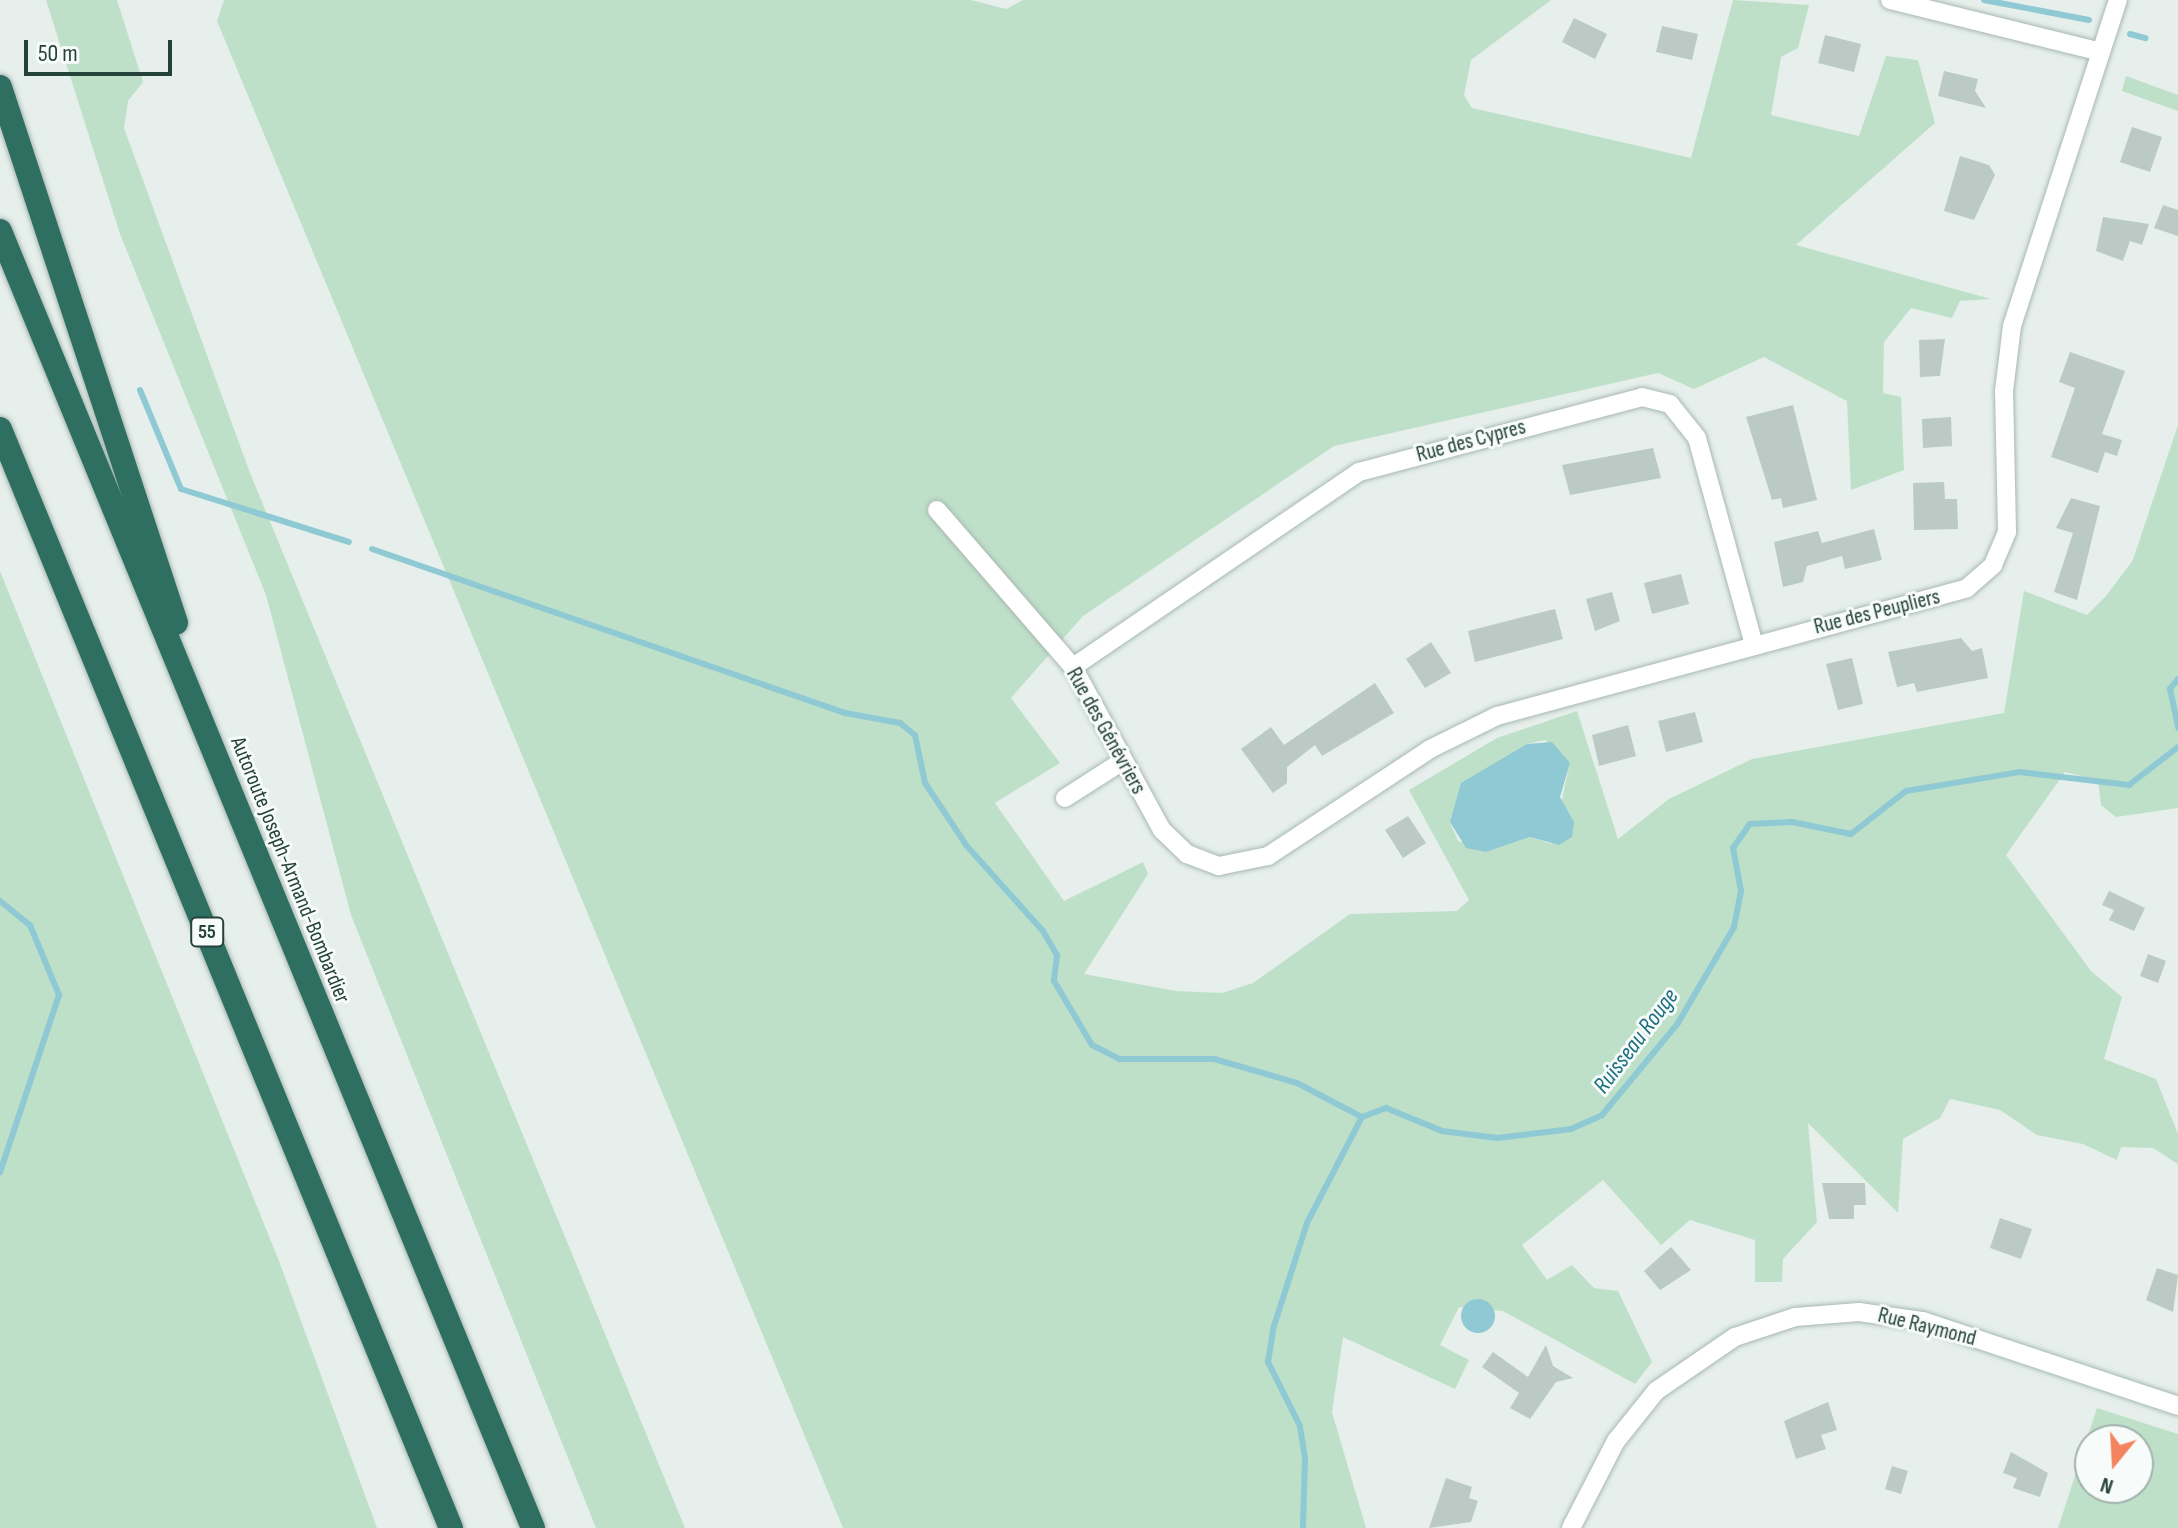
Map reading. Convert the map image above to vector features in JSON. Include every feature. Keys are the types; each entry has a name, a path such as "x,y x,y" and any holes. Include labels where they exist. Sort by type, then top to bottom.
{"highway":[{"path":"0,87 235,804"},
{"name":"Autoroute Joseph-Armand-Bombardier","path":"0,231 533,1528"},
{"name":"55","path":"3,438 404,1415"},
{"path":"404,1415 438,1528"},
{"path":"404,1415 451,1528"}],"street":[{"path":"1890,0 2101,52"},
{"name":"Rue des Peupliers","path":"1219,866 1268,856 1430,749 1497,716 1753,642 1951,594 1993,565 2007,532 2004,391 2012,326 2118,0"},
{"name":"Rue des Cypres","path":"1073,667 1359,472 1642,397 1670,404 1697,438 1753,642"},
{"name":"Rue des Génévriers","path":"937,510 1073,667 1121,762 1174,844 1219,866"},
{"path":"1065,798 1121,762"},
{"name":"Rue Raymond","path":"1571,1528 1616,1441 1656,1391 1735,1337 1795,1317 1859,1312 1923,1321 2178,1406"}],"green space":[{"path":"46,0 117,0 143,82 128,101 124,128 250,473 685,1528 596,1528 351,915 266,595 120,234"},
{"path":"224,0 971,0 1006,9 1023,0 1551,0 1471,60 1464,95 1472,108 1691,158 1733,0 1809,5 1798,48 1781,57 1771,115 1859,136 1886,56 1918,60 1935,123 1796,245 1991,299 1960,301 1952,318 1911,308 1884,342 1883,393 1901,397 1904,470 1851,490 1847,401 1764,357 1694,389 1658,373 1334,446 1083,616 1011,698 1060,763 995,803 1064,901 1143,862 1148,874 1084,974 1176,991 1222,993 1253,983 1350,914 1457,911 1469,900 1409,790 1497,738 1577,711 1618,839 1669,799 1752,759 2004,713 2024,591 2087,615 2106,596 2133,560 2178,425 2178,808 2116,817 2101,805 2098,780 2065,772 2006,855 2091,971 2122,997 2104,1059 2156,1079 2178,1134 2178,1164 2153,1148 2121,1147 2117,1160 2083,1144 2037,1135 2000,1110 1950,1099 1940,1118 1903,1139 1898,1213 1808,1123 1817,1222 1783,1259 1782,1282 1755,1282 1755,1240 1690,1220 1661,1245 1603,1180 1522,1245 1547,1280 1572,1265 1594,1288 1618,1291 1652,1362 1635,1384 1503,1311 1459,1307 1440,1345 1469,1360 1455,1389 1343,1337 1332,1412 1366,1528 843,1528 217,21","holes":["1545,740 1570,763 1552,844 1530,837 1486,852 1458,841 1450,822 1527,744"]},
{"path":"2126,76 2178,95 2178,111 2122,91"},
{"path":"0,571 279,1261 377,1528 0,1528"},
{"path":"2097,1408 2147,1424 2092,1424"},
{"path":"2154,1426 2178,1434 2178,1528 2058,1528 2074,1479 2074,1504 2154,1504"}],"water":[{"path":"1552,742 1570,763 1560,797 1574,822 1572,837 1559,845 1530,837 1486,852 1466,848 1450,822 1461,783 1527,744"},
{"path":"1478,1299 1490,1304 1495,1316 1490,1328 1478,1333 1466,1328 1461,1316 1466,1304"}],"building":[{"path":"1574,18 1607,34 1595,59 1562,42"},
{"path":"1662,26 1698,34 1692,60 1656,52"},
{"path":"1825,35 1861,44 1854,72 1818,63"},
{"path":"1944,71 1978,79 1975,91 1986,108 1938,96"},
{"path":"2132,127 2162,137 2150,172 2120,162"},
{"path":"1960,156 1989,165 1995,175 1974,220 1944,211"},
{"path":"2163,205 2178,210 2178,236 2154,228"},
{"path":"2103,217 2149,224 2142,245 2130,241 2123,261 2096,251"},
{"path":"1945,339 1940,376 1920,377 1919,340"},
{"path":"2070,352 2125,371 2102,434 2122,440 2117,456 2105,452 2098,473 2051,457 2075,388 2059,382"},
{"path":"1793,405 1817,500 1783,508 1781,498 1772,500 1746,417"},
{"path":"1951,417 1952,446 1923,448 1922,419"},
{"path":"1653,448 1661,478 1570,495 1562,465"},
{"path":"1944,482 1945,499 1957,499 1958,529 1914,530 1913,483"},
{"path":"2071,498 2100,506 2077,600 2054,592 2073,533 2056,528"},
{"path":"1874,529 1882,560 1845,569 1842,556 1807,566 1803,582 1783,587 1774,542 1818,531 1822,543"},
{"path":"1681,574 1689,604 1652,614 1644,583"},
{"path":"1612,592 1620,621 1595,631 1586,599"},
{"path":"1555,609 1563,639 1475,662 1468,631"},
{"path":"1961,638 1972,651 1982,648 1988,678 1917,692 1914,683 1897,687 1888,652"},
{"path":"1431,642 1451,673 1425,688 1406,659"},
{"path":"1852,658 1863,704 1838,710 1826,664"},
{"path":"1375,683 1394,713 1322,756 1315,745 1287,767 1287,783 1273,793 1241,749 1271,727 1284,745"},
{"path":"1695,712 1703,742 1666,752 1658,721"},
{"path":"1628,725 1636,756 1599,766 1592,735"},
{"path":"1408,816 1426,843 1403,858 1385,830"},
{"path":"2109,891 2145,908 2134,931 2109,920 2114,910 2102,905"},
{"path":"2148,954 2166,961 2158,983 2140,976"},
{"path":"1822,1183 1865,1183 1866,1205 1854,1205 1854,1219 1829,1219"},
{"path":"2000,1218 2032,1229 2021,1259 1990,1248"},
{"path":"1671,1247 1691,1270 1660,1290 1644,1271"},
{"path":"2157,1268 2178,1275 2173,1312 2146,1300"},
{"path":"1546,1345 1553,1366 1573,1378 1556,1382 1530,1419 1510,1408 1519,1393 1482,1367 1493,1352 1528,1377"},
{"path":"1828,1402 1837,1430 1821,1435 1826,1449 1796,1459 1784,1421"},
{"path":"2011,1452 2048,1473 2040,1497 2013,1488 2017,1478 2003,1473"},
{"path":"1892,1466 1908,1471 1901,1494 1885,1489"},
{"path":"1446,1478 1472,1487 1469,1498 1478,1501 1471,1522 1429,1528"}],"waterway":[{"path":"1984,0 2089,20"},
{"path":"2130,34 2145,38"},
{"path":"140,390 181,489 349,542"},
{"path":"372,549 845,713 900,723 915,735 925,783 966,845 1043,931 1057,955 1054,981 1092,1045 1119,1059 1214,1059 1297,1083 1362,1117"},
{"name":"Ruisseau Rouge","path":"2178,679 2170,689 2178,728"},
{"name":"Ruisseau Rouge","path":"1303,1528 1305,1458 1300,1426 1268,1362 1273,1329 1307,1223 1362,1117 1386,1108 1442,1131 1498,1138 1571,1129 1602,1115 1678,1023 1734,927 1741,891 1733,848 1750,824 1792,822 1851,834 1906,791 2020,772 2129,785 2178,747"},
{"path":"0,901 30,925 59,995 0,1172"}]}
